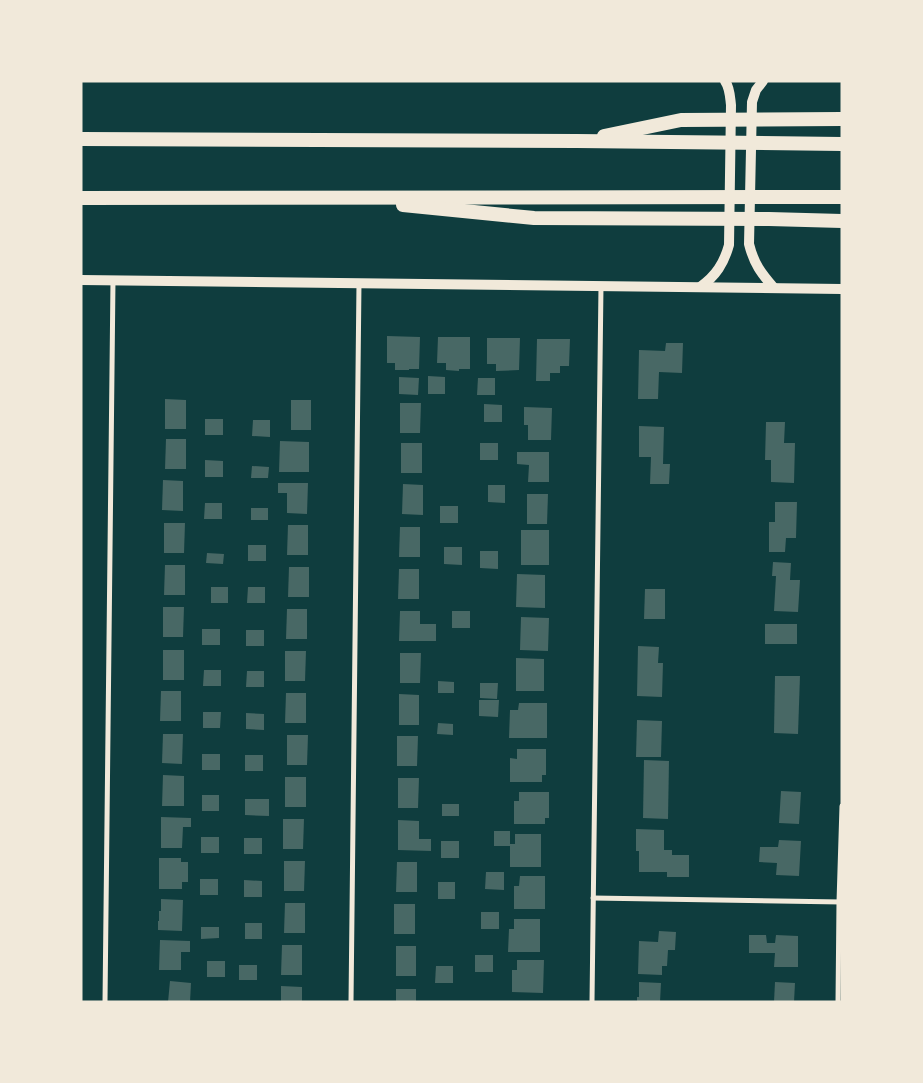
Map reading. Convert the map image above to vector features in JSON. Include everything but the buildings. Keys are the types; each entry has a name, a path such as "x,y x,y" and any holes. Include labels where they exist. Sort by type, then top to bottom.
{"highway":[{"path":"577,141 680,120 842,119"},
{"path":"81,139 842,144"},
{"path":"81,198 842,197"},
{"path":"323,198 534,218 842,221"}],"main road":[{"path":"700,287 711,280 726,258 729,245 731,105 727,84 724,81"},
{"path":"763,81 756,90 752,102 749,244 752,258 757,268 774,288"},
{"path":"81,280 842,288"}],"street":[{"path":"105,1002 113,280"},
{"path":"351,1002 359,283"},
{"path":"592,1002 601,285"},
{"path":"838,1002 842,806"},
{"path":"593,898 840,902"}]}
